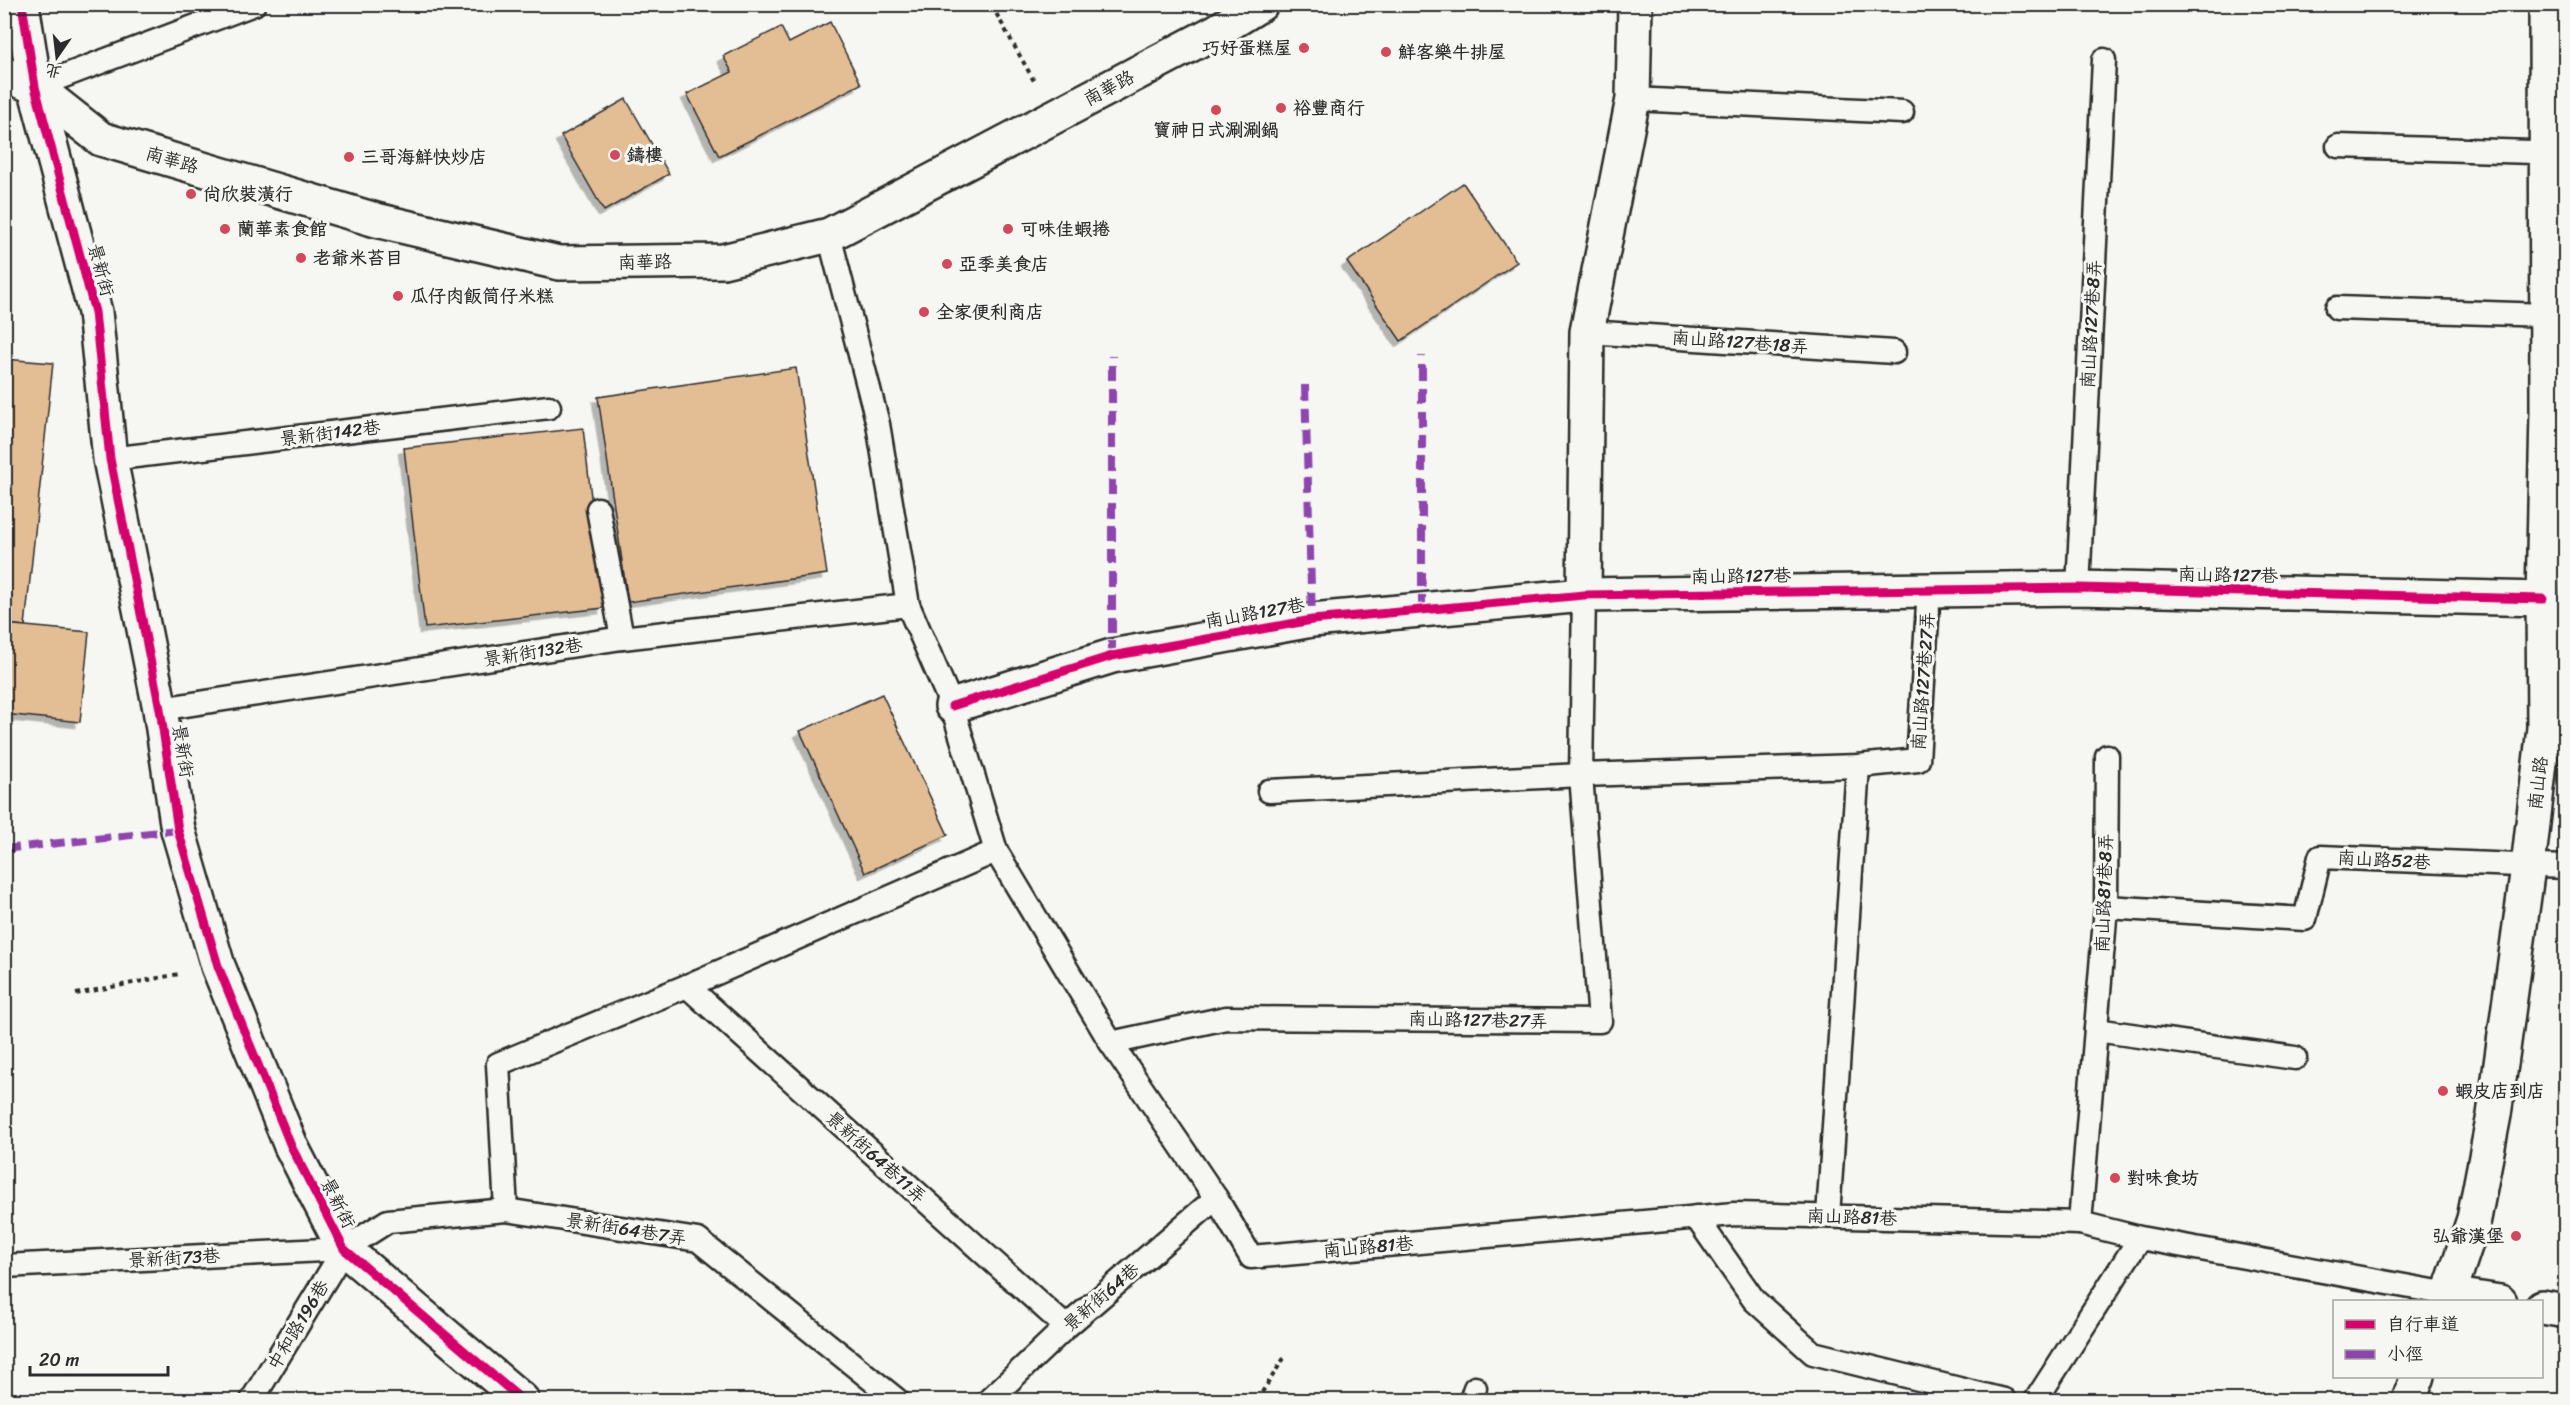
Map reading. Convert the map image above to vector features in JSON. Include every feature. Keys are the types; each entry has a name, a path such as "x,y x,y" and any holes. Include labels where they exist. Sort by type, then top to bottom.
{"street":[{"name":"景新街","path":"22,4 35,87 95,312 110,459 160,709 178,830 218,966 291,1146 344,1249 522,1401"},
{"name":"南華路","path":"4,74 35,87 101,140 376,220 559,263 723,261 829,235 1217,31 1262,4"},
{"path":"1584,595 1587,332 1633,99 1635,4"},
{"name":"南山路","path":"2448,1298 2474,1220 2494,1115 2528,867 2544,728 2546,315 2555,153 2546,4"},
{"name":"南山路127巷","path":"952,706 1112,656 1312,620 1584,595 2078,588 2543,599"},
{"path":"2448,1298 2474,1300"},
{"path":"2543,1307 2565,1311"},
{"path":"2410,1400 2418,1378"}],"lane":[{"path":"35,87 254,4"},
{"name":"南山路127巷8弄","path":"2078,588 2104,60"},
{"path":"1633,99 1902,112"},
{"path":"2338,146 2530,150 2555,153"},
{"path":"829,235 878,423 909,605 952,706 996,851 1111,1043 1216,1198"},
{"path":"2337,308 2546,315"},
{"name":"南山路127巷18弄","path":"1587,332 1894,352"},
{"name":"景新街142巷","path":"110,459 549,407"},
{"path":"598,509 622,638"},
{"name":"南山路127巷27弄","path":"1581,775 1858,766 1918,760 1929,589"},
{"name":"南山路127巷27弄","path":"1111,1043 1226,1018 1600,1021 1581,775 1584,595"},
{"name":"景新街132巷","path":"160,709 622,638 909,605"},
{"name":"南山路81巷8弄","path":"2080,1223 2106,907 2107,756"},
{"path":"1828,1216 1858,766"},
{"path":"1269,791 1581,775"},
{"path":"506,1210 498,1064 687,986 996,851"},
{"name":"南山路52巷","path":"2106,907 2305,919 2320,857 2565,867"},
{"name":"景新街64巷11弄","path":"687,986 1066,1327"},
{"path":"2096,1030 2295,1058"},
{"name":"南山路81巷","path":"1216,1198 1251,1257 1734,1214 2080,1223 2140,1238 2448,1298"},
{"name":"景新街64巷","path":"990,1401 1066,1327 1216,1198"},
{"name":"景新街64巷7弄","path":"344,1249 388,1221 506,1210 698,1240 897,1401"},
{"path":"1696,1217 1754,1300 1813,1353 2004,1401"},
{"path":"2036,1401 2140,1238"},
{"name":"景新街73巷","path":"4,1266 344,1249"},
{"name":"中和路196巷","path":"252,1401 344,1249"}],"path":[{"path":"992,6 1054,117"},
{"path":"76,994 218,966"},
{"path":"1257,1401 1286,1355"}],"building":[{"path":"830,22 861,84 719,156 687,94 732,72 723,56 781,27 789,43"},
{"name":"鑄樓","path":"626,99 669,174 604,211 561,136"},
{"path":"1463,183 1517,262 1401,341 1347,262"},
{"path":"4,359 53,363 25,626 4,624"},
{"path":"796,368 827,574 628,602 598,397"},
{"path":"583,428 604,608 425,628 404,448"},
{"path":"4,624 89,632 80,722 4,714"},
{"path":"882,694 948,835 865,873 800,731"}],"marked path":[{"path":"1112,356 1112,656"},
{"path":"1422,356 1422,610"},
{"path":"1305,385 1312,620"},
{"path":"4,849 178,830"}],"cycle path":[{"path":"22,4 35,87 95,312 110,459 160,709 178,830 218,966 291,1146 344,1249 522,1400"},
{"path":"952,706 1112,656 1312,620 1584,595 2078,588 2543,599"}],"place":[{"name":"巧好蛋糕屋","path":"1304,48"},
{"name":"鮮客樂牛排屋","path":"1386,52"},
{"name":"裕豐商行","path":"1281,108"},
{"name":"寶神日式涮涮鍋","path":"1216,110"},
{"name":"鑄樓","path":"615,155"},
{"name":"三哥海鮮快炒店","path":"349,157"},
{"name":"尚欣裝潢行","path":"191,194"},
{"name":"蘭華素食館","path":"225,229"},
{"name":"可味佳蝦捲","path":"1008,229"},
{"name":"老爺米苔目","path":"301,258"},
{"name":"亞季美食店","path":"947,264"},
{"name":"瓜仔肉飯筒仔米糕","path":"398,296"},
{"name":"全家便利商店","path":"924,312"},
{"name":"蝦皮店到店","path":"2443,1091"},
{"name":"對味食坊","path":"2115,1178"},
{"name":"弘爺漢堡","path":"2516,1236"}]}
